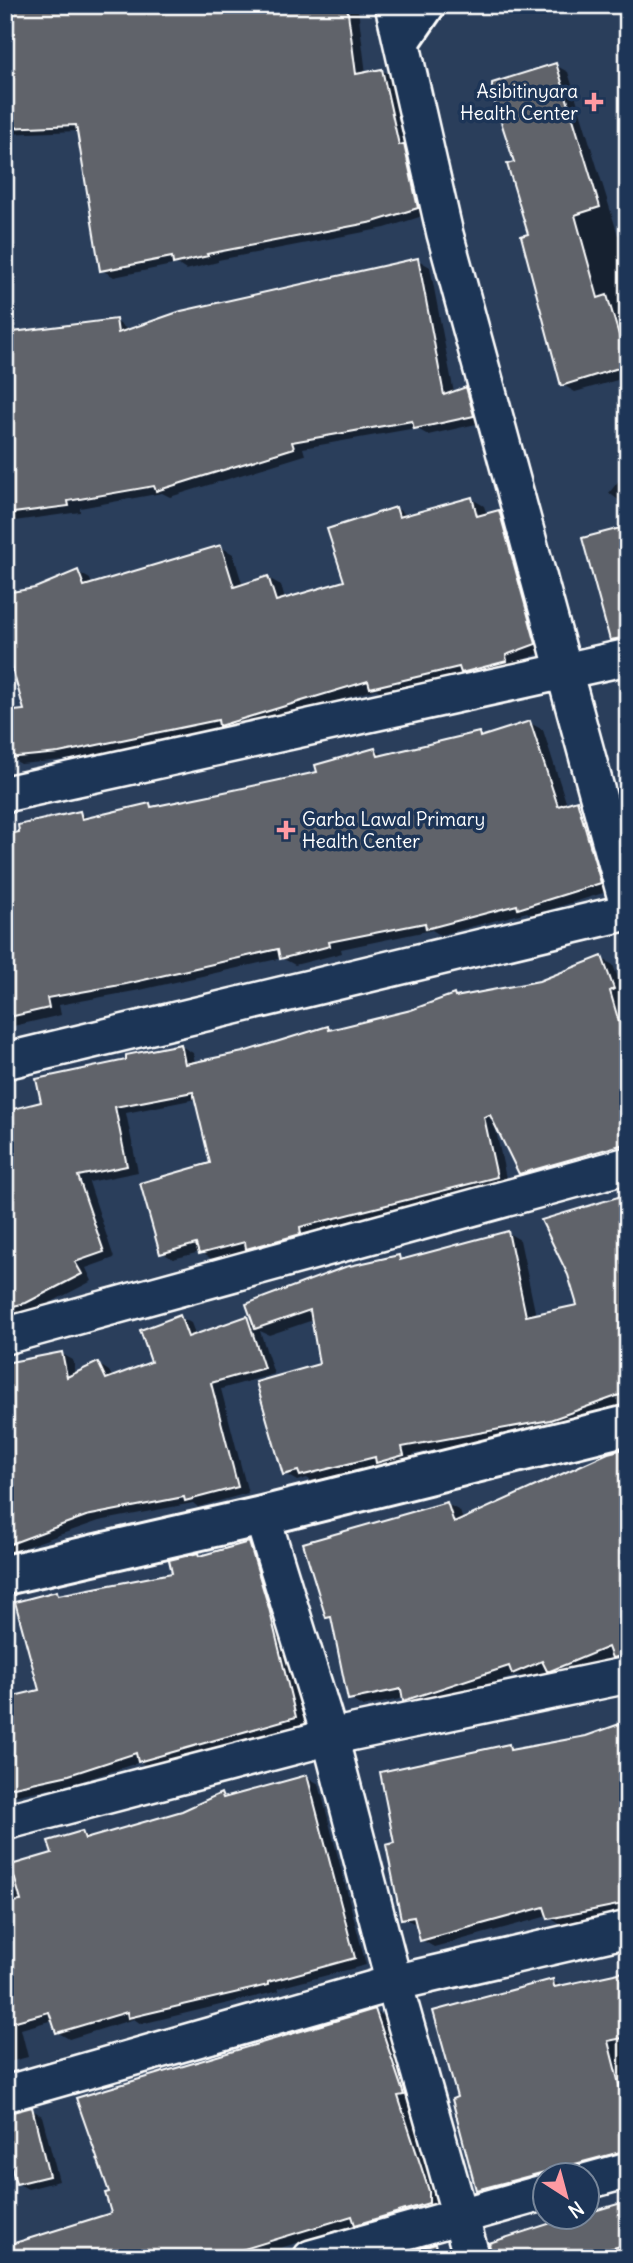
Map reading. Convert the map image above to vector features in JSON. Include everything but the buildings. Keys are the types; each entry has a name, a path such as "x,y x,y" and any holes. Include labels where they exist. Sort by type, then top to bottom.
{"street":[{"path":"425,5 398,21 403,56 445,234 628,906"},
{"path":"5,794 628,657"},
{"path":"5,1061 628,912"},
{"path":"5,1336 628,1165"},
{"path":"5,1575 262,1516 628,1425"},
{"path":"262,1516 330,1737 394,1983 472,2258"},
{"path":"5,1822 330,1737 628,1675"},
{"path":"5,2094 394,1983 628,1929"},
{"path":"602,2177 628,2170"},
{"path":"311,2258 532,2196"}],"place":[{"name":"Asibitinyara Health Center","path":"594,102"},
{"name":"Garba Lawal Primary Health Center","path":"286,830"}]}
